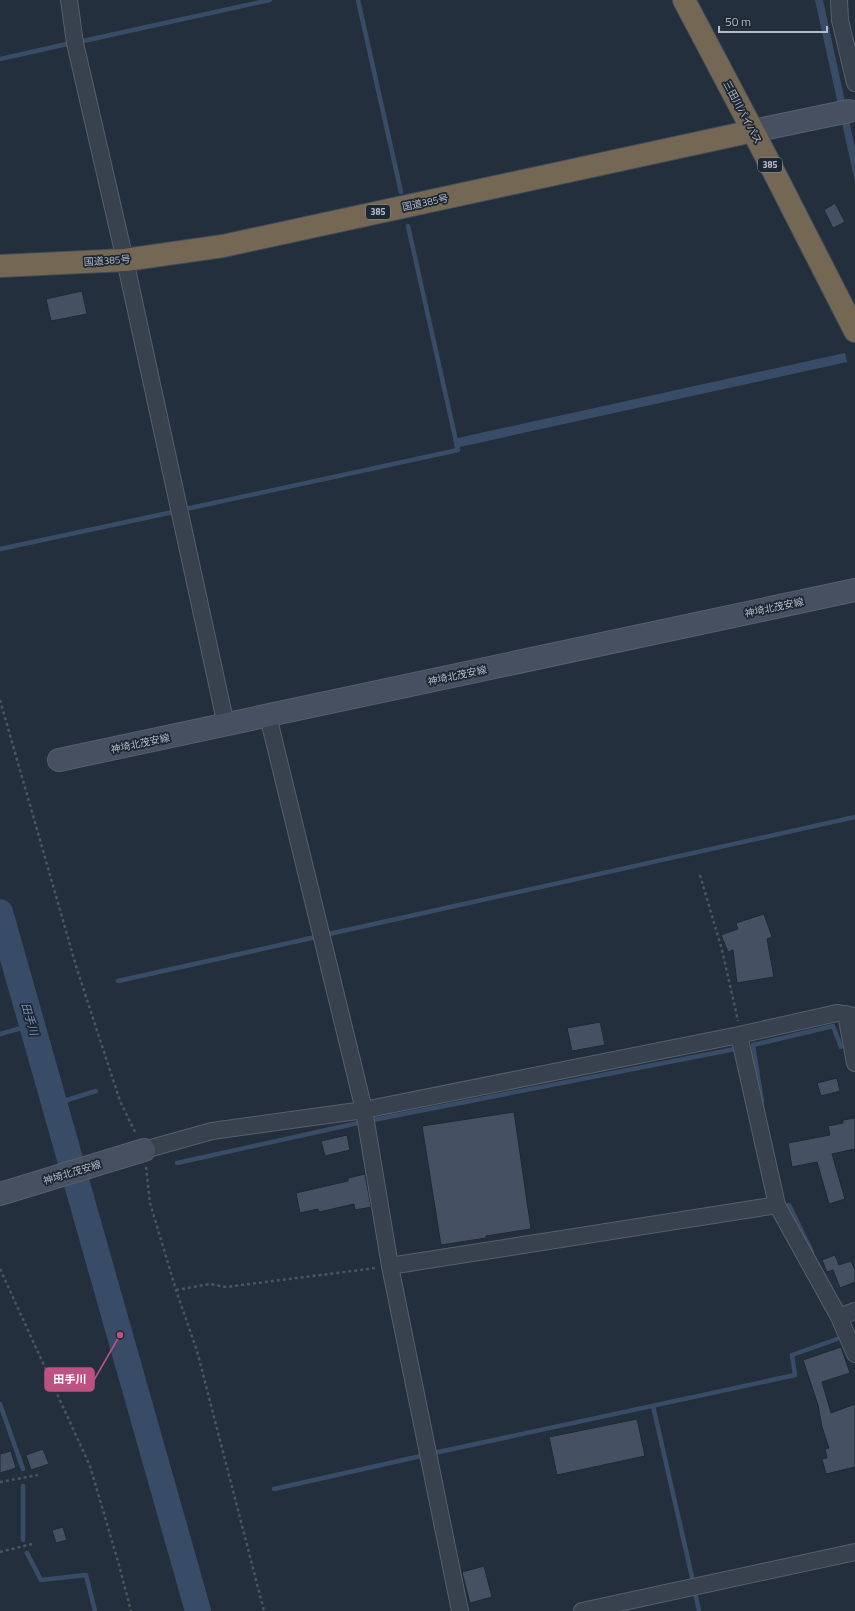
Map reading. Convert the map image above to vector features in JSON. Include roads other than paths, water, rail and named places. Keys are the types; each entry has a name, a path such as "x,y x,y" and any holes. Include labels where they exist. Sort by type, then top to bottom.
{"highway":[{"name":"三田川バイパス","path":"684,0 855,331"},
{"name":"国道385号","path":"0,266 125,260 223,246 753,131"}],"main road":[{"path":"753,131 847,111"},
{"name":"神埼北茂安線","path":"60,760 855,590"},
{"name":"神埼北茂安線","path":"0,1194 139,1151"}],"street":[{"path":"70,0 74,43 125,260 226,725"},
{"path":"839,0 840,20 855,83"},
{"path":"268,716 364,1110 390,1266 460,1611"},
{"path":"139,1151 212,1131 364,1110 739,1035 837,1013 851,1015 855,1063"},
{"path":"739,1035 777,1205 839,1317 855,1354"},
{"path":"390,1266 777,1205"},
{"path":"839,1317 855,1311"},
{"path":"582,1611 855,1552"}],"water":[{"path":"815,0 823,0 855,148 855,182"},
{"path":"845,353 847,362 455,448 453,439"}],"waterway":[{"path":"83,41 270,0"},
{"path":"358,0 401,192"},
{"path":"0,59 67,44"},
{"path":"186,509 458,450 408,226"},
{"path":"0,549 173,512"},
{"path":"329,934 855,817"},
{"name":"田手川","path":"0,912 198,1611"},
{"path":"118,981 316,937"},
{"path":"0,1034 32,1025"},
{"path":"762,1102 753,1045 833,1026 841,1047"},
{"path":"373,1120 735,1049"},
{"path":"54,1104 96,1091"},
{"path":"177,1163 358,1123"},
{"path":"789,1205 812,1252"},
{"path":"434,1453 795,1375 792,1355 837,1339"},
{"path":"0,1404 23,1469"},
{"path":"653,1406 692,1577"},
{"path":"274,1489 421,1456"},
{"path":"23,1486 23,1540"},
{"path":"27,1553 41,1580 86,1575 95,1611"},
{"path":"695,1592 699,1611"}],"place":[{"name":"田手川","path":"120,1335"}]}
